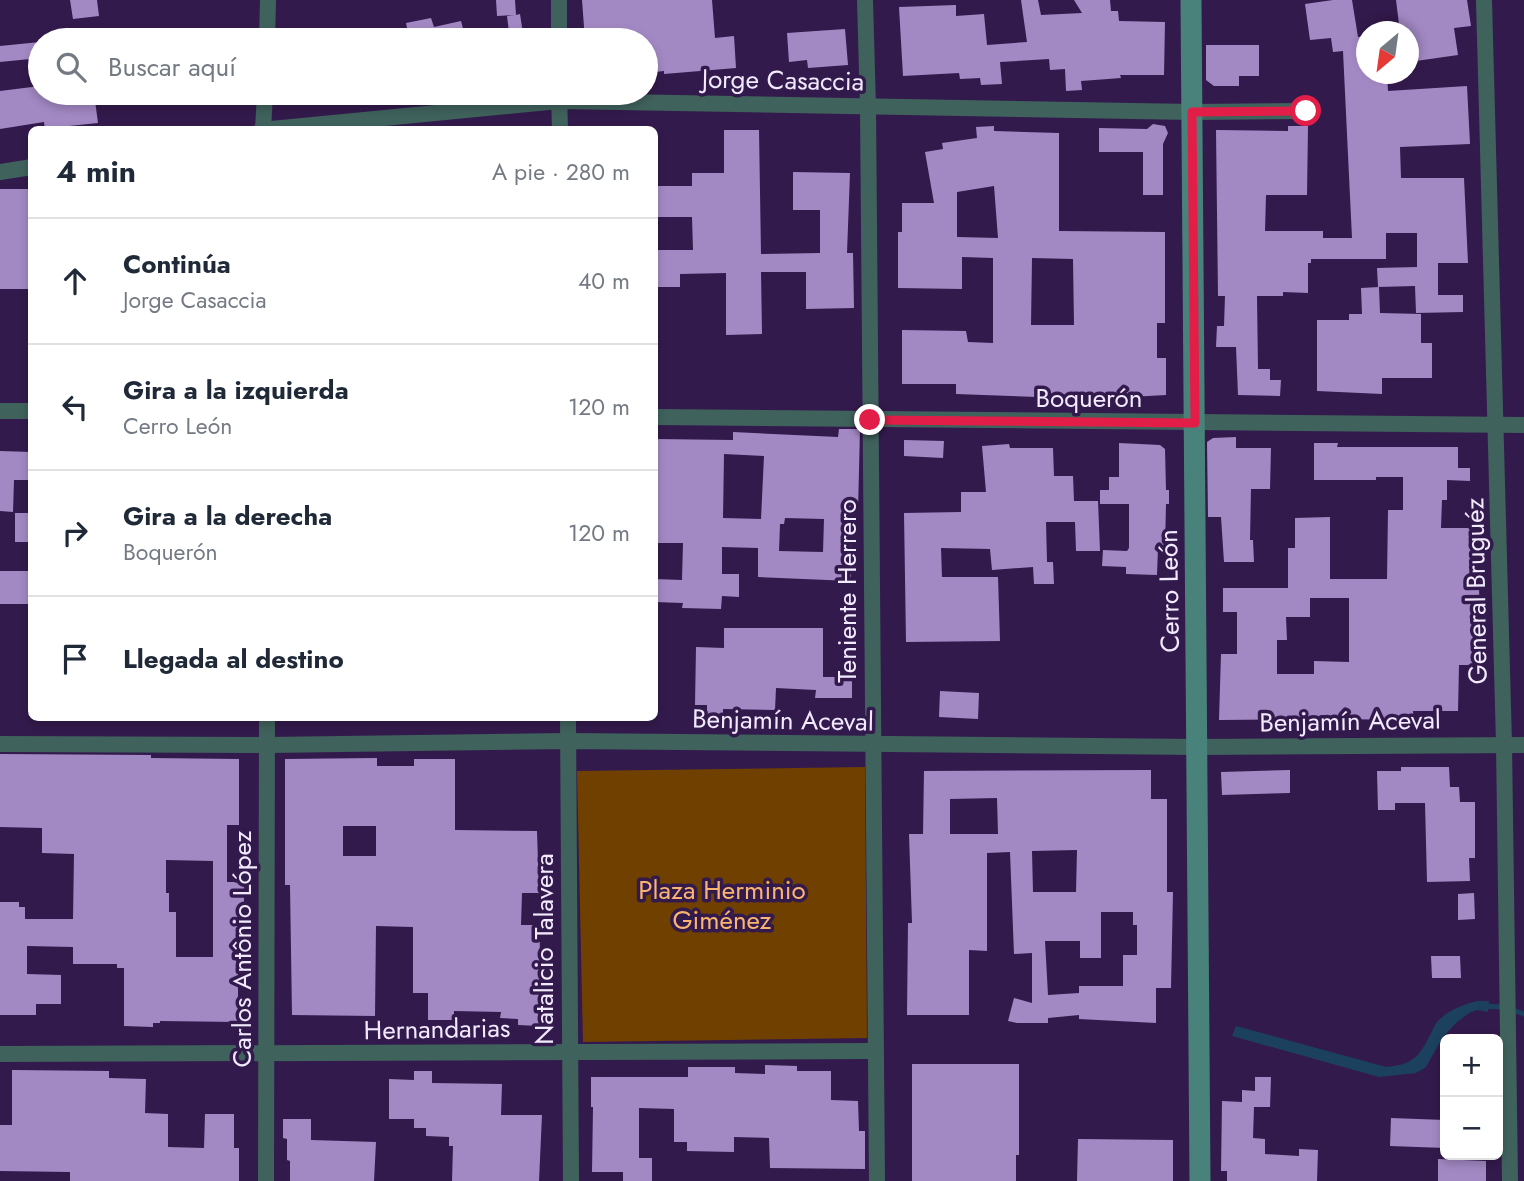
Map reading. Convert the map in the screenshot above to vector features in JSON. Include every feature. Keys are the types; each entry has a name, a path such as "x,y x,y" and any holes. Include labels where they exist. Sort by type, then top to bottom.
{"street":[{"path":"267,28 268,0"},
{"path":"559,0 559,28"},
{"name":"Teniente Herrero","path":"865,0 877,1181"},
{"name":"Cerro León","path":"1191,0 1200,1181"},
{"name":"General Bruguéz","path":"1484,0 1497,424 1510,1181"},
{"name":"Jorge Casaccia","path":"658,100 868,107 1306,111"},
{"path":"262,126 264,105"},
{"name":"Jorge Casaccia","path":"290,126 485,105"},
{"path":"559,105 560,126"},
{"path":"0,172 28,168"},
{"path":"0,411 28,411"},
{"name":"Boquerón","path":"658,417 1524,425"},
{"name":"Carlos Antônio López","path":"266,1181 267,721"},
{"name":"Natalicio Talavera","path":"568,721 571,1181"},
{"name":"Benjamín Aceval","path":"0,744 267,745 568,741 1198,747 1524,745"},
{"name":"Hernandarias","path":"0,1054 876,1051"}],"green space":[{"name":"Plaza Herminio Giménez","path":"865,767 867,1038 583,1042 577,771"}],"water":[{"path":"1477,1001 1489,1001 1488,1012 1477,1010 1469,1013 1446,1034 1440,1034 1440,1042 1426,1067 1416,1073 1379,1077 1232,1036 1236,1026 1386,1067 1394,1066 1417,1056 1437,1022 1461,1006"}],"building":[{"path":"70,0 97,0 99,16 73,19"},
{"path":"496,0 515,0 516,15 520,14 522,28 508,28 507,16 515,15 497,16"},
{"path":"582,0 712,0 715,38 734,36 736,68 664,74 664,71 658,72 658,28 584,28"},
{"path":"1021,0 1038,0 1041,15 1082,13 1074,0 1110,0 1111,11 1118,11 1119,21 1165,22 1164,75 1120,75 1121,78 1081,81 1082,90 1066,91 1065,69 1050,70 1049,59 1000,62 1002,84 981,85 980,78 960,79 959,73 903,76 899,7 956,5 956,16 984,14 987,45 1027,42"},
{"path":"1352,0 1356,25 1356,84 1388,84 1388,91 1467,86 1470,144 1400,147 1401,178 1464,178 1468,263 1438,263 1438,295 1463,295 1463,312 1416,313 1415,286 1378,287 1377,268 1417,267 1417,233 1386,233 1386,259 1311,259 1311,263 1308,263 1308,293 1283,292 1283,296 1257,296 1258,369 1270,369 1270,380 1281,380 1280,396 1238,395 1236,347 1216,347 1217,326 1224,326 1225,296 1218,296 1216,130 1288,131 1288,126 1308,126 1307,195 1266,195 1265,231 1323,231 1323,238 1352,238 1343,51 1333,52 1331,38 1310,40 1305,4"},
{"path":"1396,0 1467,0 1471,26 1454,28 1458,55 1419,61 1419,21 1399,21"},
{"path":"431,18 434,27 461,21 463,28 407,28 406,23"},
{"path":"845,29 848,65 808,68 807,60 789,62 787,33"},
{"path":"28,43 28,59 0,62 0,46"},
{"path":"1206,45 1259,45 1259,76 1239,76 1239,86 1214,86 1206,80"},
{"path":"28,88 28,105 96,105 98,123 44,126 44,122 0,129 0,91"},
{"path":"1153,124 1165,126 1168,133 1163,144 1163,195 1143,195 1143,152 1099,152 1099,128 1147,129"},
{"path":"994,126 994,131 1059,133 1059,231 1165,232 1165,323 1157,323 1157,358 1166,358 1166,395 1094,399 956,394 956,384 902,384 902,330 966,331 968,342 993,343 993,258 962,257 962,289 898,288 898,232 902,232 902,203 934,203 925,152 943,149 942,143 977,138 976,127","holes":["994,186 998,238 957,237 957,192","1032,258 1073,259 1074,325 1031,325"]},
{"path":"724,130 759,130 761,254 820,253 820,210 793,210 793,172 850,173 847,253 853,253 854,308 806,309 806,272 761,272 762,334 726,335 726,273 680,274 680,287 658,287 658,250 693,250 692,217 658,217 658,186 692,186 692,173 724,173"},
{"path":"0,189 28,189 28,289 0,289"},
{"path":"1379,287 1380,313 1421,314 1421,343 1432,343 1432,378 1382,378 1382,394 1317,391 1317,320 1349,320 1349,314 1362,314 1361,288"},
{"path":"839,429 860,429 858,511 852,511 851,581 758,577 758,548 722,547 722,574 739,574 739,597 722,596 721,609 682,608 683,603 658,602 658,579 682,580 683,543 658,543 658,439 733,440 733,432 838,437","holes":["724,454 764,456 761,519 723,518","785,518 824,519 823,552 779,551 780,524 784,524"]},
{"path":"1236,437 1236,448 1271,448 1270,489 1251,489 1250,540 1253,540 1254,562 1224,562 1221,517 1208,517 1207,442 1213,438"},
{"path":"904,440 944,441 943,458 904,456"},
{"path":"1119,443 1160,445 1165,449 1169,504 1166,504 1165,548 1158,548 1157,575 1126,574 1126,567 1102,566 1103,550 1127,551 1129,548 1129,504 1100,504 1100,490 1109,490 1109,477 1119,477"},
{"path":"1314,443 1338,443 1337,447 1458,447 1458,468 1470,468 1470,481 1447,480 1447,500 1442,500 1441,528 1472,528 1472,584 1479,585 1480,633 1474,632 1474,665 1459,665 1458,711 1413,711 1414,720 1332,719 1332,724 1312,724 1312,719 1219,720 1221,654 1237,654 1237,612 1223,612 1223,588 1288,588 1288,548 1295,548 1295,518 1330,517 1330,579 1387,579 1388,510 1403,510 1403,477 1314,480","holes":["1310,598 1349,598 1349,662 1314,661 1314,674 1277,674 1277,640 1287,640 1286,617 1310,617"]},
{"path":"1009,444 1010,448 1053,448 1054,476 1073,476 1074,501 1098,501 1100,551 1076,551 1075,522 1046,522 1047,562 1053,562 1054,584 1034,584 1033,567 992,570 990,549 941,548 942,577 998,577 1000,641 906,642 904,513 961,512 961,492 986,492 982,446"},
{"path":"0,451 28,452 28,480 14,480 13,512 0,511"},
{"path":"15,513 28,513 28,542 15,542"},
{"path":"0,571 28,571 28,604 0,604"},
{"path":"724,628 823,628 823,677 852,677 852,698 815,698 816,690 776,688 775,710 723,709 723,719 707,719 707,705 695,705 696,647 724,648"},
{"path":"940,691 979,693 978,719 939,717"},
{"path":"0,754 151,755 151,758 239,759 239,825 227,825 227,882 244,882 244,911 238,911 238,1022 160,1021 153,1023 153,1027 124,1026 124,968 117,968 117,964 73,964 73,947 27,946 27,974 61,975 61,1004 36,1004 36,1015 0,1015 0,902 19,902 19,907 25,907 25,919 73,919 74,854 42,853 42,828 0,827","holes":["166,860 213,861 213,957 176,957 176,912 169,912"]},
{"path":"377,758 377,766 414,766 414,759 455,759 455,830 537,831 539,893 522,893 521,925 540,925 539,1026 518,1025 518,1019 500,1018 501,1012 454,1011 454,1020 428,1020 428,993 413,993 413,927 376,926 375,1016 292,1015 290,885 285,885 285,759","holes":["343,826 376,826 376,856 343,856"]},
{"path":"1401,767 1449,767 1450,787 1459,787 1460,802 1475,802 1475,858 1469,858 1470,881 1427,882 1425,803 1395,803 1395,810 1378,810 1377,771 1401,771"},
{"path":"1151,770 1151,799 1167,799 1167,892 1173,892 1171,988 1156,988 1156,1023 1079,1019 1079,1015 1048,1018 1048,1023 1008,1021 1014,998 1032,1003 1032,953 1014,954 1010,852 987,853 987,951 969,950 969,1015 907,1015 908,923 912,923 909,834 923,834 924,771","holes":["997,798 998,834 950,834 950,799","1077,850 1076,892 1033,892 1032,851","1101,912 1133,912 1133,925 1137,925 1137,955 1123,955 1123,986 1079,986 1079,993 1048,995 1045,941 1080,941 1080,958 1101,958"]},
{"path":"1290,770 1290,793 1222,795 1221,772"},
{"path":"1474,893 1475,919 1458,920 1458,894"},
{"path":"1431,956 1460,956 1461,978 1432,978"},
{"path":"912,1064 1019,1064 1019,1155 1016,1155 1016,1181 912,1181"},
{"path":"765,1065 797,1066 797,1071 831,1071 831,1100 858,1101 859,1131 865,1131 865,1169 770,1168 769,1138 734,1137 734,1152 687,1151 687,1142 674,1142 674,1109 639,1108 639,1158 652,1158 652,1181 623,1181 623,1172 592,1172 591,1077 688,1077 688,1067 735,1067 735,1073 765,1074"},
{"path":"12,1070 109,1071 109,1078 146,1079 145,1113 168,1114 168,1147 204,1148 205,1114 234,1114 234,1148 239,1148 239,1181 70,1181 70,1172 0,1171 0,1125 12,1125"},
{"path":"414,1071 432,1071 432,1083 502,1084 501,1115 542,1115 539,1181 452,1181 453,1146 449,1146 449,1137 426,1136 426,1128 414,1128 414,1119 389,1119 389,1079 414,1080"},
{"path":"1255,1077 1271,1077 1270,1107 1254,1107 1253,1138 1265,1139 1265,1154 1299,1156 1299,1149 1318,1150 1317,1181 1227,1181 1227,1171 1221,1171 1222,1101 1242,1102 1242,1090 1255,1091"},
{"path":"1391,1118 1440,1120 1440,1148 1390,1146"},
{"path":"283,1119 311,1119 311,1140 376,1142 374,1181 290,1181 290,1161 287,1160 287,1139 283,1138"},
{"path":"1078,1139 1173,1140 1173,1181 1077,1181"},
{"path":"1438,1159 1486,1161 1486,1181 1438,1181"}],"waterway":[{"path":"1482,1006 1503,1007 1524,1014"}],"route":[{"path":"870,420 1195,423 1192,112 1306,111"}]}
